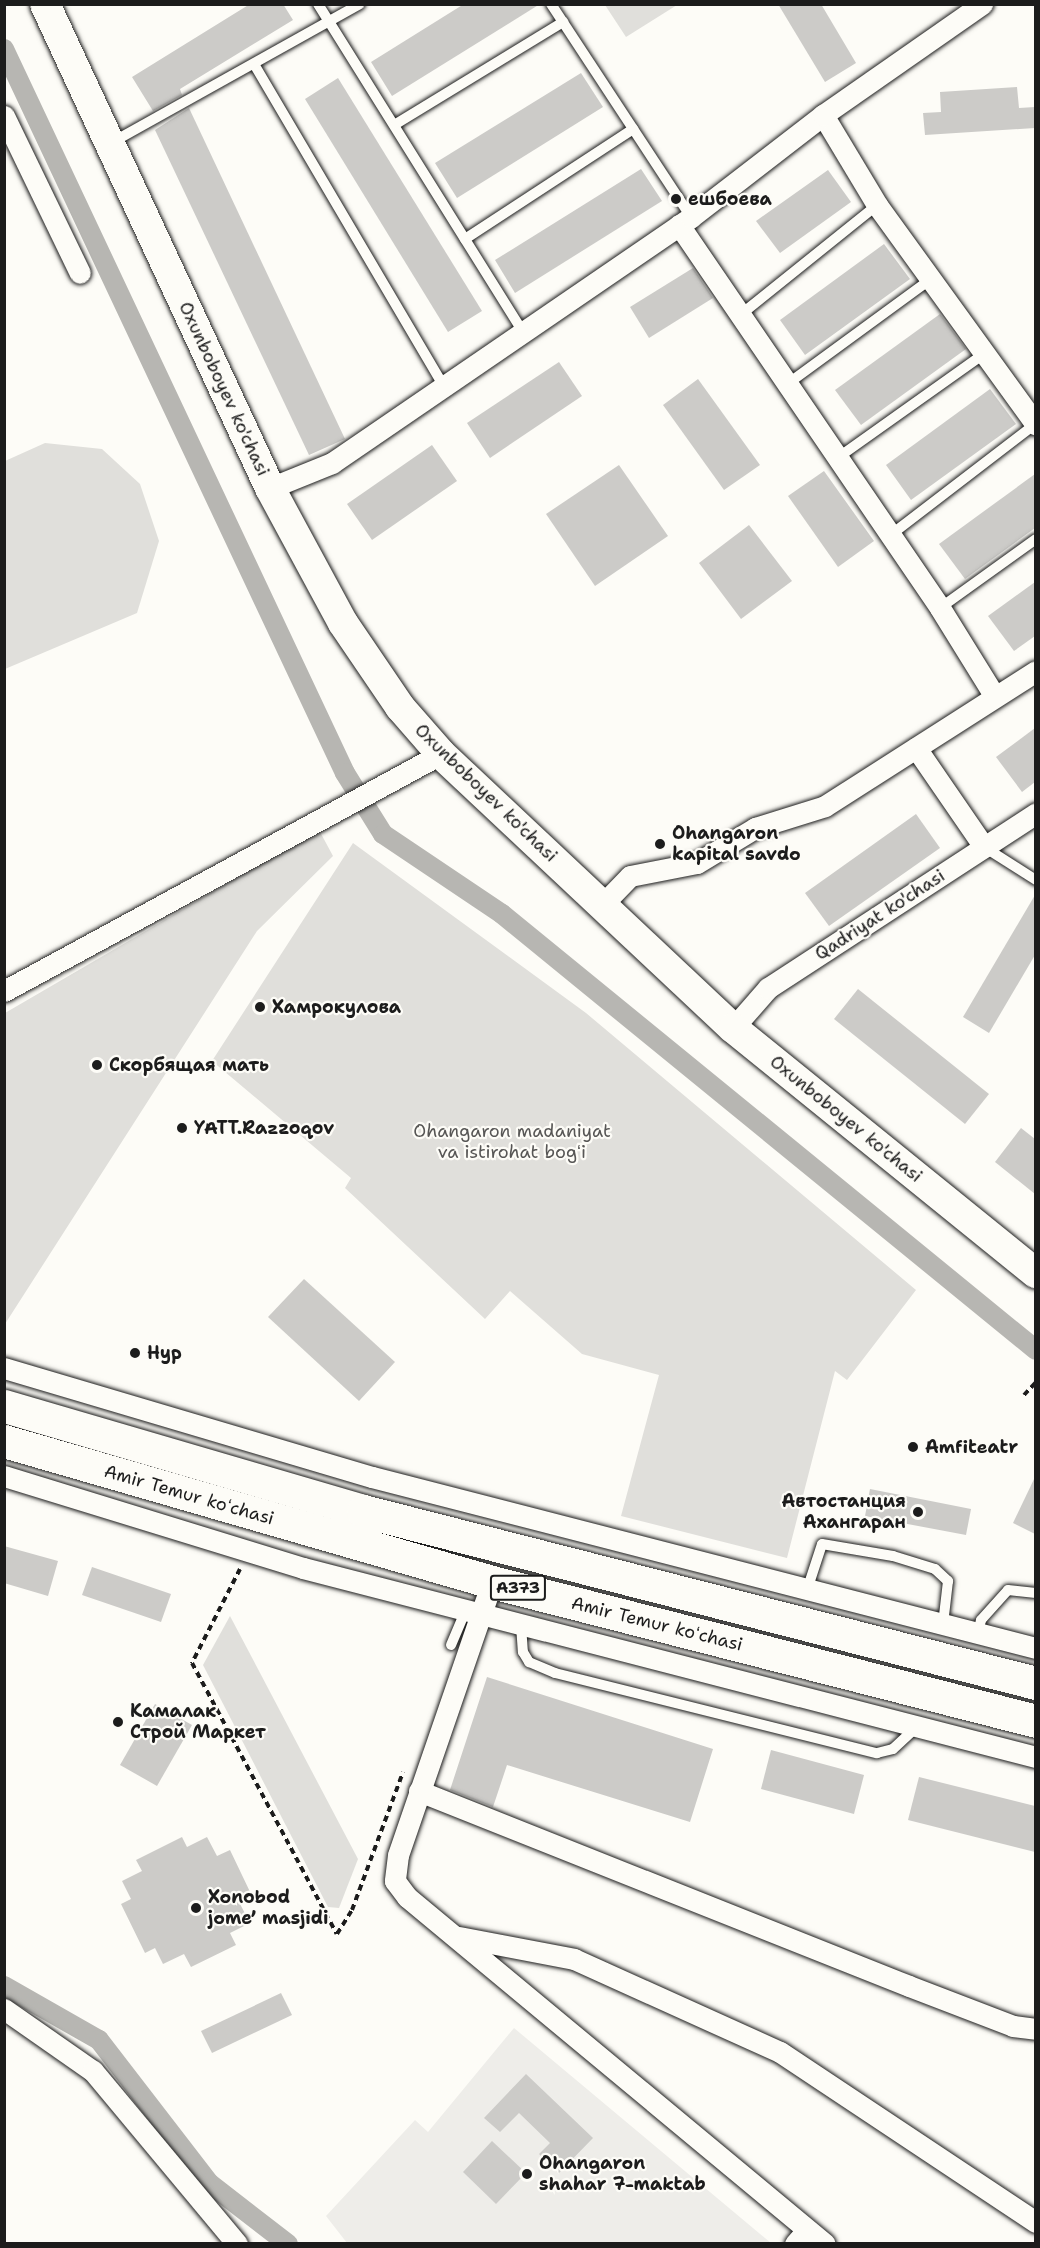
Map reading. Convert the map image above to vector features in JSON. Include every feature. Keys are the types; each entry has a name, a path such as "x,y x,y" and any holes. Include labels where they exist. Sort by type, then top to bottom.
{"highway":[{"name":"Amir Temur koʻchasi","path":"4,1406 363,1511 1035,1683"},
{"name":"Amir Temur koʻchasi","path":"4,1441 492,1581 1035,1721"}],"main road":[{"name":"Oxunboboyev ko'chasi","path":"56,9 111,143 270,488 364,658 413,723 441,754 733,1028 1035,1273"}],"street":[{"path":"270,488 332,463 444,387 685,221 823,115 981,4"},
{"path":"823,115 877,205 1035,424"},
{"path":"4,116 80,273"},
{"path":"685,221 740,316 888,537 940,608 994,695"},
{"path":"602,905 630,876 697,863 755,828 825,806 994,695 1035,671"},
{"path":"916,748 984,847"},
{"path":"4,991 345,803 441,754"},
{"name":"Qadriyat ko'chasi","path":"733,1028 768,988 1035,813"},
{"path":"4,1368 372,1477 1035,1648"},
{"path":"4,1476 248,1552 521,1625 1035,1757"},
{"path":"492,1581 474,1612 398,1855 395,1881 408,1897 801,2237 825,2244"},
{"path":"909,1724 957,1701"},
{"path":"419,1791 909,1986 1013,2026 1035,2030"},
{"path":"456,1937 574,1959 780,2052 1035,2222"},
{"path":"4,2009 93,2071 237,2244"}],"lane":[{"path":"318,4 396,124 523,332"},
{"path":"111,143 360,4"},
{"path":"551,4 633,129 685,221"},
{"path":"396,124 563,22"},
{"path":"254,64 444,387"},
{"path":"465,239 633,129"},
{"path":"740,316 877,205"},
{"path":"786,385 931,279"},
{"path":"836,459 984,354"},
{"path":"888,537 1035,424"},
{"path":"940,608 1035,539"},
{"path":"984,847 1035,880"},
{"path":"807,1590 822,1544 893,1556 935,1569 948,1581 943,1624"},
{"path":"978,1633 981,1620 1008,1590 1035,1593"},
{"path":"451,1646 474,1612"},
{"path":"521,1625 523,1652 529,1662 555,1673 877,1753 893,1749 909,1724"}],"path":[{"path":"1024,1395 1035,1384"},
{"path":"248,1552 192,1663 337,1935 352,1910 406,1767"}],"shaded area":[{"name":"Ohangaron shahar 7-maktab","path":"514,2028 771,2243 347,2243 326,2216 415,2120 428,2132"}],"green space":[{"path":"605,5 677,5 626,37"},
{"path":"45,443 102,449 140,484 159,541 137,613 5,669 5,461"},
{"path":"319,830 333,856 257,931 5,1324 5,1013"},
{"name":"Ohangaron madaniyat va istirohat bogʻi","path":"353,843 586,1013 916,1290 847,1380 835,1371 787,1558 621,1516 659,1375 582,1354 510,1291 485,1319 345,1188 351,1178 212,1061"},
{"path":"230,1616 358,1859 339,1908 328,1907 203,1665"}],"building":[{"path":"250,4 283,4 293,20 180,89 182,95 153,111 132,77"},
{"path":"464,4 540,4 392,96 371,62"},
{"path":"778,4 821,4 856,63 825,82"},
{"path":"581,73 603,107 457,198 435,163"},
{"path":"338,78 482,311 448,332 305,99"},
{"path":"1017,87 1019,108 1035,107 1035,128 925,135 923,113 941,112 940,92"},
{"path":"189,108 345,439 309,455 155,130"},
{"path":"641,169 662,201 515,293 495,260"},
{"path":"828,170 851,202 780,253 756,221"},
{"path":"884,244 910,279 805,355 780,320"},
{"path":"693,268 713,298 649,338 630,307"},
{"path":"940,314 966,349 861,425 835,390"},
{"path":"559,362 582,396 490,458 467,423"},
{"path":"698,379 760,465 724,490 663,405"},
{"path":"990,389 1016,424 911,500 886,465"},
{"path":"432,445 457,481 372,540 347,504"},
{"path":"619,465 668,536 595,586 546,514"},
{"path":"824,471 874,541 838,567 788,496"},
{"path":"1035,474 1035,528 965,579 939,544"},
{"path":"749,525 792,581 741,619 699,563"},
{"path":"1035,582 1035,636 1014,651 988,616"},
{"path":"1035,728 1035,782 1022,792 996,757"},
{"path":"916,814 940,848 829,926 805,893"},
{"path":"1035,895 1035,955 989,1033 963,1017"},
{"path":"858,989 989,1094 965,1124 834,1019"},
{"path":"1021,1128 1035,1139 1035,1194 995,1162"},
{"path":"304,1279 395,1362 359,1401 268,1317"},
{"path":"1035,1477 1035,1534 1013,1523"},
{"name":"Автостанция Ахангаран","path":"870,1489 971,1509 966,1535 865,1516"},
{"path":"4,1546 58,1561 48,1596 4,1583"},
{"path":"92,1567 171,1594 161,1622 82,1595"},
{"path":"487,1677 713,1749 690,1822 507,1765 493,1807 450,1790"},
{"path":"155,1704 192,1725 157,1786 120,1765"},
{"path":"771,1750 864,1775 854,1814 761,1789"},
{"path":"919,1777 1035,1806 1035,1852 908,1820"},
{"path":"182,1837 187,1847 207,1837 217,1856 230,1850 252,1896 239,1902 250,1923 230,1933 236,1945 191,1967 184,1954 163,1964 155,1948 145,1953 121,1904 131,1899 122,1881 142,1871 136,1860"},
{"path":"281,1993 292,2015 212,2053 201,2031"},
{"path":"526,2074 593,2138 559,2173 539,2154 550,2143 519,2113 500,2132 484,2118"},
{"path":"492,2141 526,2173 496,2204 463,2172"}],"waterway":[{"path":"4,49 345,773 383,834 502,914 1036,1350"},
{"path":"4,1986 99,2040 209,2183 288,2244"}],"place":[{"name":"ешбоева","path":"676,199"},
{"name":"Ohangaron kapital savdo","path":"660,844"},
{"name":"Хамрокулова","path":"260,1007"},
{"name":"Скорбящая мать","path":"97,1065"},
{"name":"YATT.Razzoqov","path":"182,1128"},
{"name":"Нур","path":"135,1353"},
{"name":"Amfiteatr","path":"913,1447"},
{"name":"Автостанция Ахангаран","path":"918,1512"},
{"name":"Камалак Строй Маркет","path":"118,1722"},
{"name":"Xonobod jome’ masjidi","path":"196,1908"},
{"name":"Ohangaron shahar 7-maktab","path":"527,2174"}]}
